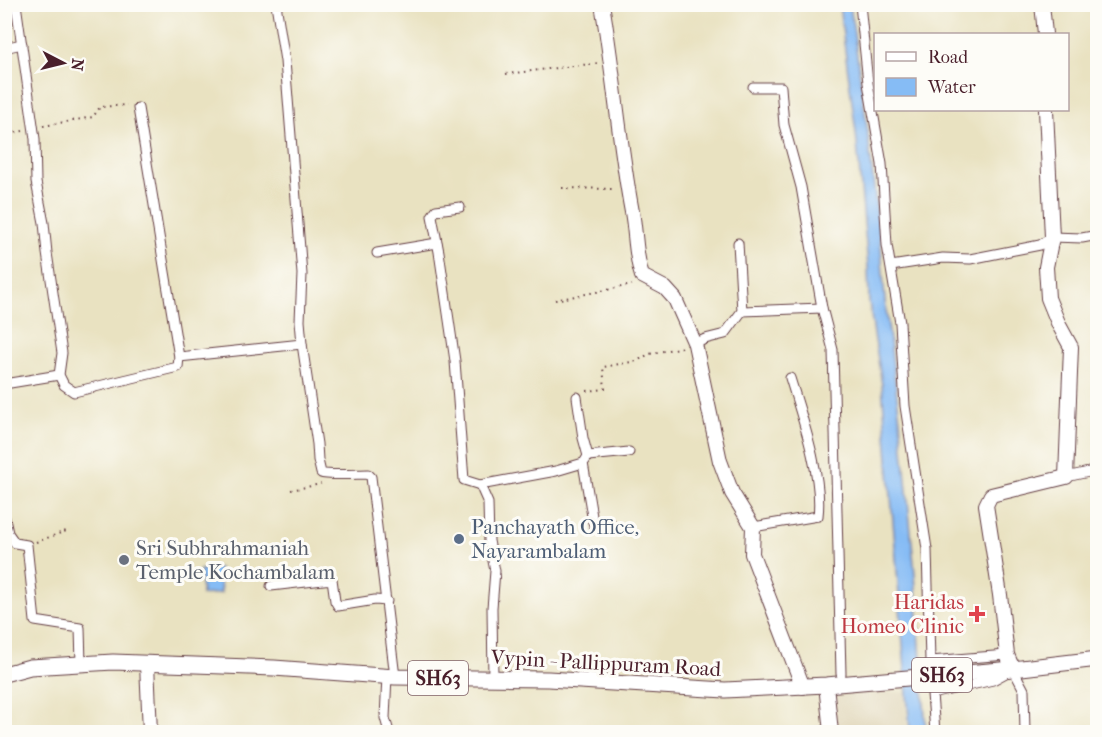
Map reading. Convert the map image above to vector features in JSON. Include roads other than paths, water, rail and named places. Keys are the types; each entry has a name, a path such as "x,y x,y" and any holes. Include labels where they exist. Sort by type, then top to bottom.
{"main road":[{"name":"Vypin - Pallippuram Road","path":"4,674 30,667 113,662 274,668 391,676 548,679 725,690 778,686 803,687 1098,660"}],"street":[{"path":"16,4 34,128 36,182 45,223 47,253 62,353 59,375 64,385 74,392 177,367 179,357 138,108"},
{"path":"276,4 285,61 302,274 300,321 302,344 318,460 321,473 326,475 368,474 371,477 387,601 391,676 385,718 389,732"},
{"path":"602,4 638,264 642,276 665,288 675,299 695,344 720,461 732,493 753,526 752,554 803,687"},
{"path":"860,4 868,83 880,145 887,245 900,323 904,406 927,549 930,661 1007,655"},
{"path":"1042,4 1045,33"},
{"path":"4,48 22,44"},
{"path":"753,87 781,87 784,125 801,188 822,308 833,350 841,674"},
{"path":"1046,111 1052,237 1046,267 1048,298 1071,347 1066,477"},
{"path":"460,207 436,210 432,216 455,361 464,480 480,485 556,471 586,460 629,452"},
{"path":"891,266 943,258 970,259 1040,245 1052,237 1098,236"},
{"path":"377,253 437,243"},
{"path":"695,344 725,334 742,311 738,243"},
{"path":"742,311 822,308"},
{"path":"179,357 302,344"},
{"path":"4,384 59,375"},
{"path":"753,526 818,516 820,502 808,438 789,378"},
{"path":"577,397 593,522 594,525 611,523"},
{"path":"1025,732 1024,690 1007,655 986,505 991,495 1098,470"},
{"path":"480,485 488,503 489,541 495,571 492,608 493,678"},
{"path":"4,514 8,533 15,543 27,545 35,621 80,628 81,664"},
{"path":"271,586 332,579 335,601 338,606 375,600 387,601"},
{"path":"147,664 150,732"},
{"path":"935,732 933,694 993,680 1013,669"},
{"path":"826,685 831,732"}],"water":[{"path":"839,5 850,5 867,127 901,428 915,574 926,732 910,732 882,385 869,302 856,132"},
{"path":"219,568 221,593 202,595 200,570"}],"place":[{"name":"Panchayath Office, Nayarambalam","path":"459,539"},
{"name":"Sri Subhrahmaniah Temple Kochambalam","path":"124,560"},
{"name":"Haridas Homeo Clinic","path":"977,614"}]}
